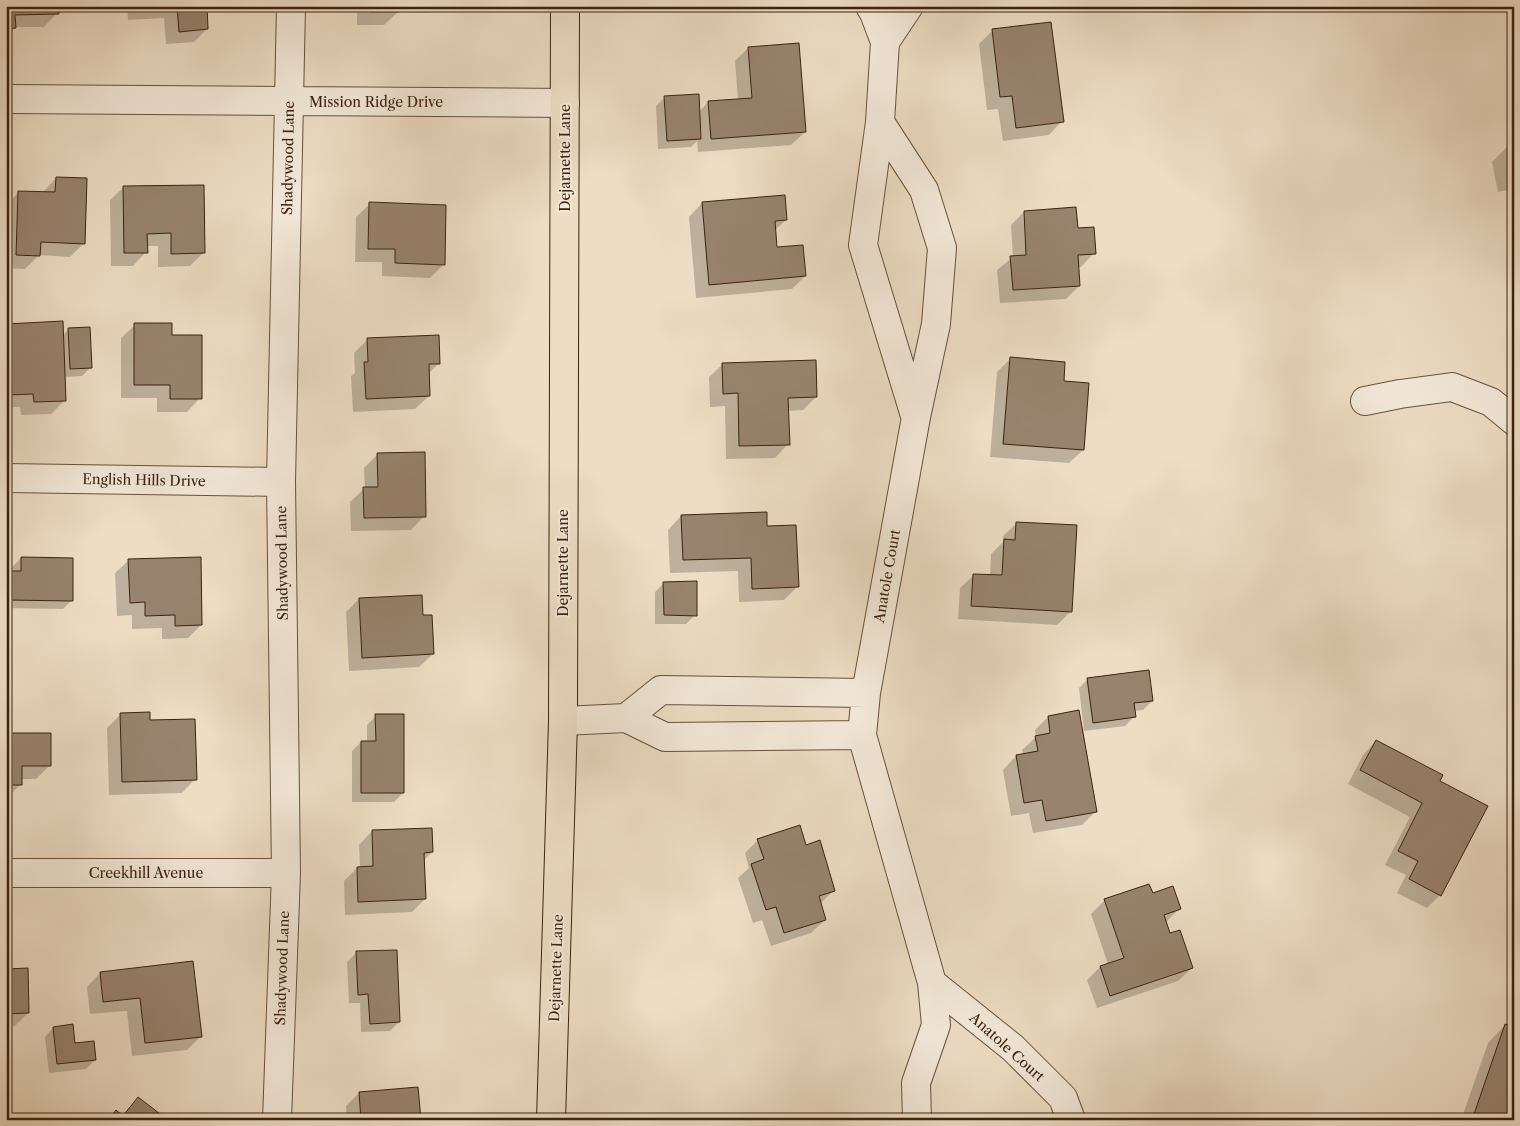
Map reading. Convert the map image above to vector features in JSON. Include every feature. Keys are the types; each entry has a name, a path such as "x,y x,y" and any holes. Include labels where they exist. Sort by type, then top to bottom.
{"main road":[{"name":"Dejarnette Lane","path":"551,1120 563,721 565,6"}],"street":[{"name":"Shadywood Lane","path":"277,1120 286,873 281,482 291,6"},
{"name":"Anatole Court","path":"870,6 885,42 880,122 863,245 916,417"},
{"path":"885,42 909,6"},
{"name":"Mission Ridge Drive","path":"6,99 565,103"},
{"name":"Anatole Court","path":"880,122 924,190 942,248 936,324 916,417 866,693 862,735 932,983 936,1025 916,1083 917,1120"},
{"path":"1365,401 1400,394 1452,388 1491,402 1514,421"},
{"name":"English Hills Drive","path":"6,478 281,482"},
{"path":"626,718 661,690 866,693"},
{"path":"563,721 626,718 665,737 862,735"},
{"name":"Creekhill Avenue","path":"6,873 286,873"},
{"name":"Anatole Court","path":"932,983 1013,1048 1063,1098 1071,1120"}],"building":[{"path":"6,6 58,6 59,14 15,15 16,28 6,29"},
{"path":"177,6 207,6 208,29 179,32"},
{"path":"370,6 399,6 399,12 370,12"},
{"path":"1051,22 1064,122 1016,128 1012,96 1000,97 992,29"},
{"path":"799,43 806,132 711,139 708,101 752,98 748,47"},
{"path":"699,94 701,139 667,141 664,96"},
{"path":"1514,142 1514,166 1510,143"},
{"path":"56,177 87,178 85,244 41,242 40,256 16,255 18,191 55,192"},
{"path":"204,185 205,253 171,254 171,233 147,234 148,253 124,253 123,186"},
{"path":"785,195 787,220 775,221 777,247 803,245 806,276 709,285 702,202"},
{"path":"369,202 446,205 445,265 395,263 395,249 368,249"},
{"path":"1076,207 1078,228 1094,227 1096,254 1078,255 1080,286 1013,290 1010,256 1026,255 1024,211"},
{"path":"63,321 66,401 34,402 33,394 7,395 6,324"},
{"path":"134,323 172,323 172,335 202,335 202,399 170,399 170,385 134,385"},
{"path":"90,327 92,368 70,369 68,328"},
{"path":"439,335 440,364 429,364 430,396 366,399 364,362 368,362 367,338"},
{"path":"1010,357 1065,362 1064,381 1089,383 1084,450 1003,444"},
{"path":"816,360 817,397 788,398 790,445 739,446 738,393 723,394 722,363"},
{"path":"425,452 426,517 364,518 363,487 378,487 377,453"},
{"path":"767,512 767,526 796,525 799,587 752,589 751,558 683,560 681,515"},
{"path":"1016,522 1077,525 1072,612 971,606 973,574 1002,575 1004,539 1015,540"},
{"path":"21,557 73,558 73,601 6,600 6,571 21,571"},
{"path":"201,557 202,625 175,626 175,615 145,616 145,602 130,603 128,559"},
{"path":"697,581 697,616 664,615 663,582"},
{"path":"422,595 423,615 432,615 434,654 362,658 359,598"},
{"path":"1149,670 1153,701 1134,703 1136,717 1093,723 1087,678"},
{"path":"1079,710 1097,812 1046,821 1042,800 1024,803 1016,755 1038,751 1035,736 1050,733 1048,716"},
{"path":"150,712 150,720 195,719 197,780 122,782 120,713"},
{"path":"375,714 404,714 404,793 361,793 361,741 376,741"},
{"path":"6,733 51,733 51,766 22,766 22,785 6,785"},
{"path":"1376,740 1443,775 1440,781 1488,806 1441,896 1409,879 1418,861 1398,851 1422,803 1360,770"},
{"path":"800,825 806,845 820,840 835,891 819,896 826,920 784,933 776,907 766,910 751,864 764,859 757,839"},
{"path":"432,828 433,852 424,853 426,899 358,902 357,867 373,866 372,830"},
{"path":"1149,884 1153,893 1173,886 1181,909 1164,915 1170,933 1180,930 1193,968 1110,996 1100,966 1124,958 1104,899"},
{"path":"397,950 400,1022 370,1024 368,994 358,995 356,951"},
{"path":"193,961 202,1037 145,1043 140,998 103,1002 100,972"},
{"path":"28,968 29,1013 6,1014 6,969"},
{"path":"73,1024 75,1043 94,1041 96,1060 57,1064 53,1027"},
{"path":"1505,1024 1514,1027 1514,1120 1472,1120"},
{"path":"418,1087 421,1120 361,1120 359,1092"},
{"path":"138,1097 168,1120 108,1120 116,1110 123,1116"}]}
